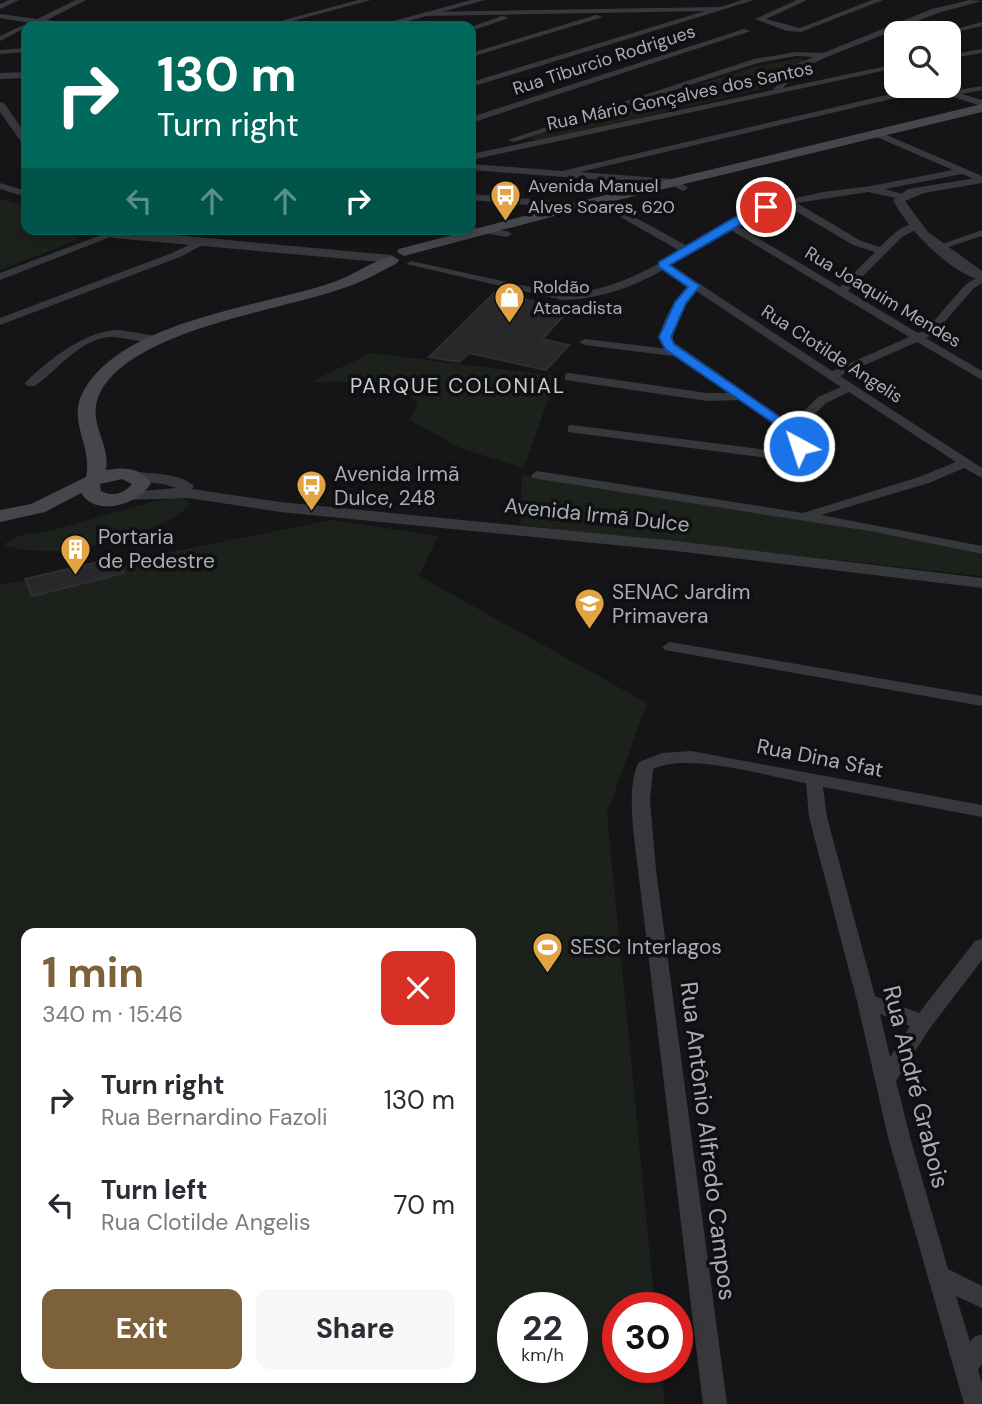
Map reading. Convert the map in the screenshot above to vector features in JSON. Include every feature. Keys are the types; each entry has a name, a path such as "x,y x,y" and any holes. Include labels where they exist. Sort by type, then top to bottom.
{"main road":[{"path":"405,258 507,234 604,204 882,135 982,106"},
{"path":"882,135 982,115"},
{"path":"476,231 577,206 604,204"},
{"path":"107,500 91,494 89,487 100,464 96,445 86,422 86,405 92,392 113,366 157,339 339,285 467,235"},
{"path":"0,519 129,497 141,487 135,475 96,445"},
{"path":"0,519 38,508 113,473 135,475"}],"street":[{"path":"0,7 15,0"},
{"path":"0,16 38,21 82,0"},
{"path":"285,21 367,0"},
{"path":"399,21 481,0"},
{"path":"476,83 750,0"},
{"path":"803,0 759,19 801,30 879,0"},
{"path":"776,90 796,68 824,55 918,22 941,9 979,0"},
{"path":"455,6 465,13"},
{"path":"425,14 721,9"},
{"path":"476,53 620,10"},
{"path":"476,27 527,12"},
{"path":"961,29 982,24"},
{"path":"0,39 21,29"},
{"name":"Rua Tiburcio Rodrigues","path":"476,118 587,78 747,31"},
{"path":"853,45 884,41"},
{"path":"0,52 21,50"},
{"path":"961,55 982,51"},
{"path":"580,52 583,64"},
{"path":"476,155 489,147 739,66 796,54 824,55"},
{"name":"Rua Mário Gonçalves dos Santos","path":"476,156 884,68"},
{"path":"0,76 21,75"},
{"path":"961,92 982,88"},
{"path":"561,174 884,98"},
{"path":"961,98 982,106"},
{"path":"1,108 21,134"},
{"path":"882,135 976,175"},
{"path":"476,167 678,185"},
{"path":"126,235 405,258 443,271 577,298 603,294 688,251 754,211 871,189 976,175"},
{"path":"871,189 895,195 916,190 961,186 976,175"},
{"path":"0,186 21,192"},
{"path":"832,375 930,332 970,286 982,277 939,247 918,228 895,195"},
{"path":"476,197 577,206"},
{"path":"789,203 858,243 883,251"},
{"path":"604,204 688,251"},
{"name":"Rua Joaquim Mendes","path":"730,226 982,376"},
{"path":"840,293 898,235 918,228"},
{"path":"476,230 507,234"},
{"path":"939,247 982,233"},
{"path":"0,277 110,235"},
{"path":"0,323 176,255 205,241"},
{"name":"Rua Clotilde Angelis","path":"662,264 982,474"},
{"path":"572,429 778,454 791,452 799,446 798,435 792,430 669,346 665,337 681,302 695,286"},
{"path":"31,383 83,342 98,335 120,334 157,339"},
{"path":"585,342 682,355"},
{"path":"569,377 707,397 743,397"},
{"path":"792,430 822,400 850,387"},
{"path":"803,516 912,484 965,463"},
{"name":"Avenida Irmã Dulce","path":"135,475 175,482 206,496"},
{"path":"537,475 803,516 982,550"},
{"name":"Avenida Irmã Dulce","path":"129,497 173,492 280,507 705,550 982,583"},
{"path":"670,647 982,701"},
{"name":"Rua Dina Sfat","path":"650,762 675,755 691,756 982,811"},
{"name":"Rua Antônio Alfredo Campos","path":"650,762 645,766 641,778 645,838 680,1142 715,1404"},
{"name":"Rua André Grabois","path":"814,780 818,817 867,1001 899,1137 976,1404"},
{"path":"886,1080 923,1023 982,946"},
{"path":"867,1001 923,1023"},
{"path":"940,1276 982,1297"},
{"path":"966,1367 982,1345"}],"shaded area":[{"path":"801,58 808,62 786,71 758,90 538,142 529,137 754,67"},
{"path":"0,199 21,204 21,235 74,235 77,240 0,270"},
{"path":"371,353 556,376 524,468 460,448 409,419 418,404 395,389 367,383 310,382"},
{"path":"522,475 899,536 982,554 982,576 520,525"},
{"path":"169,498 182,498 190,503 155,527 120,539 57,551 4,545 21,536 54,530"},
{"name":"SESC Interlagos","path":"332,520 438,536 419,576 647,703 607,813 654,1292 602,1292 602,1383 663,1383 665,1404 0,1404 0,584"}],"building":[{"name":"Roldão Atacadista","path":"494,293 570,309 542,339 569,345 546,370 469,353 459,362 429,357"},
{"name":"Portaria de Pedestre","path":"116,558 124,573 32,596 25,579"}],"place":[{"name":"Avenida Manuel Alves Soares, 620","path":"505,223"},
{"name":"Roldão Atacadista","path":"510,324"},
{"name":"Avenida Irmã Dulce, 248","path":"311,513"},
{"name":"Portaria de Pedestre","path":"75,576"},
{"name":"SENAC Jardim Primavera","path":"589,631"},
{"name":"SESC Interlagos","path":"547,974"}],"district":[{"name":"PARQUE COLONIAL","path":"458,386"}],"route":[{"path":"766,207 742,217 662,264 695,286 681,302 665,337 669,346 792,430 798,435 799,446"}]}
